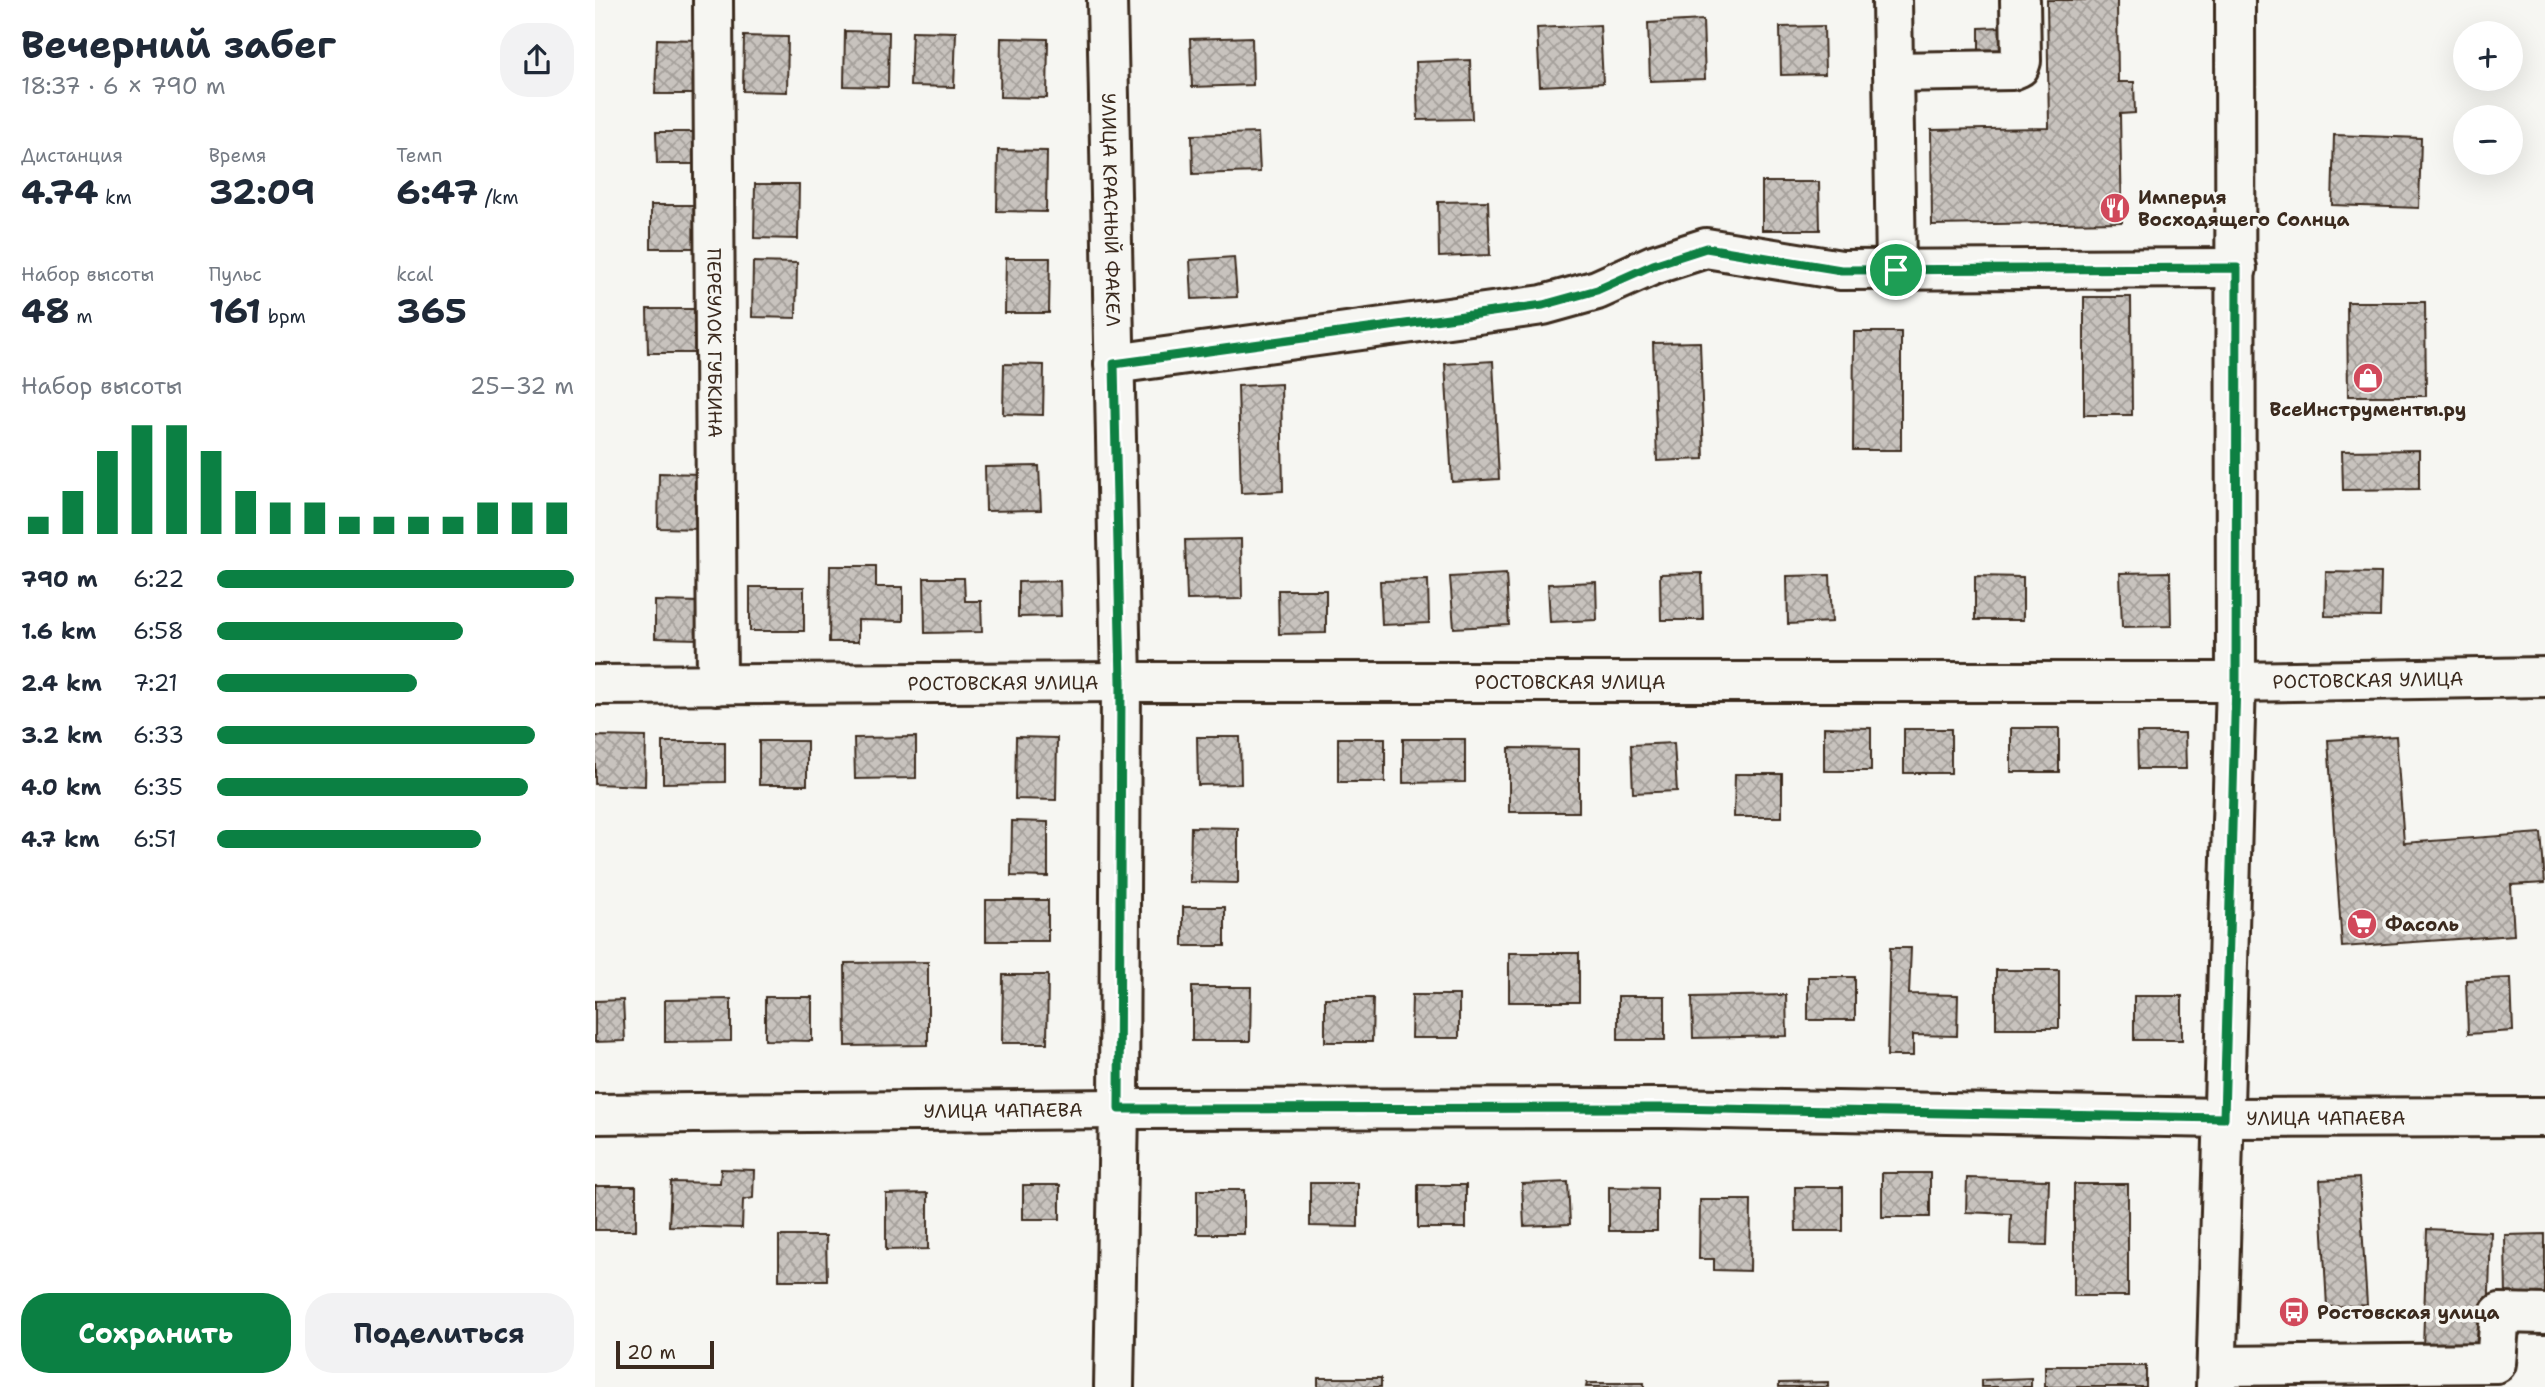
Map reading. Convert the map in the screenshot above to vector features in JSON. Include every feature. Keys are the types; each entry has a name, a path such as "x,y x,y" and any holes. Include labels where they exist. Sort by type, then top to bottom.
{"street":[{"name":"ПЕРЕУЛОК ГУБКИНА","path":"713,0 717,685"},
{"name":"УЛИЦА КРАСНЫЙ ФАКЕЛ","path":"1107,0 1121,682 1119,1109 1114,1387"},
{"path":"1892,0 1896,270"},
{"path":"1893,72 2012,70 2019,67 2020,0"},
{"path":"2235,0 2236,682 2217,1376 2497,1363 2500,1314 2545,1314"},
{"path":"1114,364 1543,305 1597,290 1653,265 1706,248 1841,270 2237,268"},
{"name":"РОСТОВСКАЯ УЛИЦА","path":"595,685 2236,682 2545,677"},
{"name":"УЛИЦА ЧАПАЕВА","path":"595,1114 1667,1108 2224,1118 2545,1117"}],"building":[{"path":"2047,0 2117,0 2118,82 2134,82 2135,113 2120,114 2122,222 1932,225 1931,130 2049,128"},
{"path":"1703,20 1705,79 1650,81 1648,23"},
{"path":"1600,25 1603,83 1540,86 1537,28"},
{"path":"1824,26 1825,74 1781,75 1780,27"},
{"path":"2003,27 2004,54 1979,54 1979,28"},
{"path":"845,31 889,32 888,87 844,86"},
{"path":"912,31 956,32 954,87 910,86"},
{"path":"744,36 788,37 787,92 743,91"},
{"path":"1252,37 1253,85 1192,87 1190,39"},
{"path":"1001,38 1048,39 1047,98 1000,97"},
{"path":"657,39 700,40 699,94 655,94"},
{"path":"1470,60 1472,119 1418,120 1416,62"},
{"path":"656,132 697,132 697,164 657,164"},
{"path":"1258,133 1260,172 1193,174 1192,135"},
{"path":"2334,135 2421,138 2419,208 2332,205"},
{"path":"998,150 1047,151 1046,212 997,211"},
{"path":"1762,182 1819,182 1820,230 1762,230"},
{"path":"755,184 799,184 798,239 754,238"},
{"path":"1488,201 1490,255 1439,257 1438,202"},
{"path":"651,205 699,205 698,248 651,248"},
{"path":"1234,257 1237,297 1192,299 1190,260"},
{"path":"1006,258 1050,258 1049,313 1005,313"},
{"path":"753,262 797,263 796,318 752,317"},
{"path":"2084,297 2131,297 2132,415 2084,415"},
{"path":"2347,302 2425,302 2426,396 2348,396"},
{"path":"647,309 695,309 695,353 648,353"},
{"path":"1854,332 1901,332 1901,450 1853,450"},
{"path":"1700,342 1704,459 1657,461 1653,343"},
{"path":"1493,361 1499,479 1452,482 1445,364"},
{"path":"1004,364 1044,365 1043,415 1003,414"},
{"path":"1281,384 1283,491 1241,493 1238,386"},
{"path":"2419,450 2419,489 2343,490 2342,451"},
{"path":"1039,466 1041,510 986,511 985,467"},
{"path":"659,473 703,474 702,529 658,528"},
{"path":"1241,539 1242,599 1187,600 1185,540"},
{"path":"830,566 876,566 876,587 903,587 903,621 858,620 858,642 829,642"},
{"path":"2170,572 2171,626 2122,627 2120,573"},
{"path":"2326,572 2381,573 2380,617 2325,616"},
{"path":"1702,573 1703,620 1661,620 1660,574"},
{"path":"1506,574 1509,625 1454,628 1450,577"},
{"path":"1830,575 1832,622 1788,624 1787,576"},
{"path":"1975,576 2023,577 2023,620 1975,620"},
{"path":"924,578 964,578 965,601 981,601 982,632 925,633"},
{"path":"1428,580 1429,623 1382,625 1380,581"},
{"path":"1060,581 1061,616 1018,617 1018,582"},
{"path":"1596,582 1597,620 1550,622 1548,584"},
{"path":"750,587 804,587 804,631 750,631"},
{"path":"1278,590 1326,590 1326,633 1279,634"},
{"path":"655,601 702,602 701,639 655,638"},
{"path":"1824,727 1871,728 1871,771 1824,771"},
{"path":"2011,728 2059,728 2059,772 2011,772"},
{"path":"1904,729 1951,729 1951,773 1904,773"},
{"path":"2137,733 2185,733 2186,769 2138,769"},
{"path":"595,736 646,737 645,786 595,784"},
{"path":"2396,736 2404,843 2541,833 2545,883 2511,885 2514,935 2342,947 2328,740"},
{"path":"916,737 916,778 855,779 854,738"},
{"path":"1016,737 1057,738 1056,800 1015,799"},
{"path":"1197,737 1240,737 1241,784 1198,785"},
{"path":"1338,738 1385,738 1385,782 1338,782"},
{"path":"1403,739 1465,739 1465,782 1403,783"},
{"path":"759,741 807,741 807,785 759,785"},
{"path":"663,742 725,742 725,782 663,783"},
{"path":"1674,743 1677,791 1633,793 1631,745"},
{"path":"1509,748 1579,749 1579,812 1509,812"},
{"path":"1735,774 1782,774 1782,817 1734,817"},
{"path":"1012,821 1048,822 1048,877 1011,876"},
{"path":"1191,827 1238,828 1238,883 1190,882"},
{"path":"986,900 1048,900 1048,941 986,941"},
{"path":"1183,907 1225,907 1225,946 1183,946"},
{"path":"1890,948 1911,948 1909,994 1958,995 1957,1036 1913,1035 1913,1056 1887,1056"},
{"path":"1509,953 1579,953 1579,1002 1509,1002"},
{"path":"928,962 928,1045 846,1046 845,963"},
{"path":"1996,970 2059,970 2059,1028 1996,1028"},
{"path":"1003,975 1048,975 1047,1043 1002,1043"},
{"path":"1808,977 1855,977 1855,1020 1808,1020"},
{"path":"2511,978 2513,1031 2468,1034 2466,980"},
{"path":"1192,987 1251,987 1250,1041 1192,1041"},
{"path":"1412,995 1459,995 1459,1038 1411,1038"},
{"path":"1786,995 1787,1036 1693,1038 1692,997"},
{"path":"1618,996 1665,996 1665,1040 1618,1040"},
{"path":"2134,996 2182,996 2182,1040 2134,1040"},
{"path":"765,997 812,997 812,1041 765,1040"},
{"path":"1325,998 1373,998 1372,1042 1325,1042"},
{"path":"731,999 731,1041 665,1042 665,1000"},
{"path":"623,1000 625,1041 595,1042 595,1001"},
{"path":"721,1169 754,1170 753,1198 743,1200 742,1228 669,1226 671,1182 720,1183"},
{"path":"1882,1173 1930,1173 1930,1217 1882,1217"},
{"path":"1967,1178 2049,1180 2047,1245 2010,1244 2011,1214 1966,1212"},
{"path":"2359,1178 2367,1305 2327,1307 2320,1180"},
{"path":"1568,1182 1570,1224 1524,1226 1522,1184"},
{"path":"1310,1183 1358,1183 1358,1227 1310,1226"},
{"path":"2074,1184 2128,1184 2128,1296 2074,1296"},
{"path":"1023,1185 1060,1185 1060,1219 1023,1219"},
{"path":"1418,1185 1466,1185 1466,1228 1418,1228"},
{"path":"595,1186 636,1186 636,1230 595,1230"},
{"path":"1609,1187 1657,1188 1657,1231 1609,1231"},
{"path":"1795,1187 1843,1187 1843,1231 1796,1231"},
{"path":"1197,1190 1244,1190 1244,1234 1197,1234"},
{"path":"928,1193 928,1249 886,1250 886,1194"},
{"path":"1700,1200 1751,1200 1750,1271 1714,1270 1714,1259 1699,1259"},
{"path":"2427,1229 2491,1232 2487,1350 2423,1347"},
{"path":"2545,1234 2545,1300 2506,1300 2505,1235"},
{"path":"779,1236 826,1236 827,1280 779,1280"},
{"path":"2045,1366 2146,1366 2146,1387 2045,1387"},
{"path":"1318,1378 1381,1378 1381,1387 1318,1387"},
{"path":"2031,1378 2031,1387 1981,1387 1981,1380"},
{"path":"1828,1382 1828,1387 1779,1387 1779,1383"},
{"path":"1587,1383 1644,1383 1644,1387 1586,1387"}],"place":[{"name":"Империя Восходящего Солнца","path":"2115,208"},
{"name":"ВсеИнструменты.ру","path":"2368,378"},
{"name":"Фасоль","path":"2362,924"},
{"name":"Ростовская улица","path":"2294,1312"}],"route":[{"path":"1706,248 1841,270 1896,270 2237,268 2236,682 2224,1118 1667,1108 1119,1109 1121,682 1114,364 1543,305 1597,290 1653,265 1706,248"}]}
